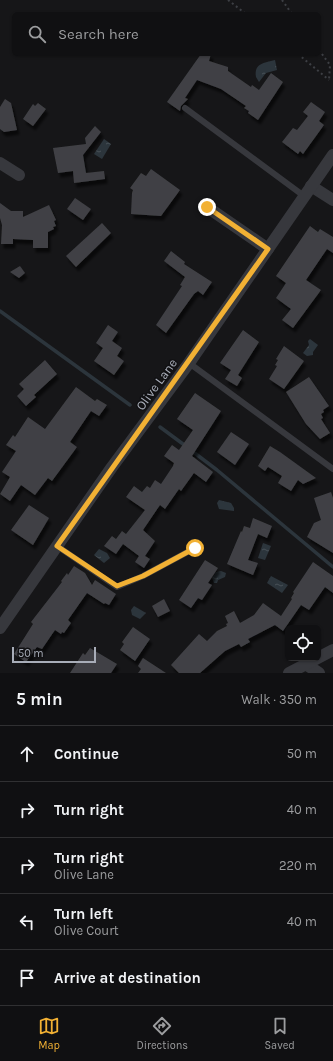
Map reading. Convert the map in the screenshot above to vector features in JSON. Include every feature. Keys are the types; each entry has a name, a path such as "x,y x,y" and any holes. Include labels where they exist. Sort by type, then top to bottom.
{"street":[{"name":"Olive Lane","path":"0,628 112,467 189,363 333,155"},
{"path":"0,163 19,175"},
{"path":"312,186 333,200"},
{"path":"207,207 268,249"},
{"path":"290,673 333,650"},
{"path":"307,665 319,673"}],"lane":[{"path":"185,108 304,196"},
{"path":"189,363 333,469"},
{"path":"57,546 117,586 143,576 195,548"}],"path":[{"path":"228,0 243,12"},
{"path":"282,0 291,12"},
{"path":"300,56 329,80 330,65 321,53"}],"water":[{"path":"275,60 277,70 266,73 259,82 256,77 258,66"},
{"path":"104,139 111,144 102,159 94,154"},
{"path":"310,339 318,345 313,352 313,355 307,356 303,353 309,345 308,341"},
{"path":"219,500 231,503 234,511 219,509 217,503"},
{"path":"263,543 271,546 265,560 258,558"},
{"path":"99,549 107,553 110,558 104,563 94,555"},
{"path":"221,571 226,573 225,577 218,580 217,583 214,583 212,578 216,572"},
{"path":"271,576 288,585 282,593 267,583"},
{"path":"134,606 146,613 140,619 132,615 131,610"}],"building":[{"path":"200,56 210,56 209,61 228,67 228,71 251,87 252,85 259,90 271,73 283,82 258,120 248,113 249,111 244,108 246,106 221,89 197,80 185,98 188,99 181,106 180,111 167,102"},
{"path":"5,99 11,103 17,130 4,132 0,129 0,107"},
{"path":"311,102 325,112 319,121 324,125 303,154 300,151 298,154 282,142 293,128 297,130 308,116 303,112"},
{"path":"38,103 46,109 33,126 23,119 33,104 35,106"},
{"path":"95,126 101,132 83,155 86,173 104,171 105,179 74,183 73,171 58,173 53,148 86,144 85,138"},
{"path":"151,169 180,190 161,216 131,214 133,190 130,188 141,173 146,176"},
{"path":"75,198 91,209 83,220 67,209"},
{"path":"0,203 11,211 23,211 23,217 49,205 56,220 54,221 56,226 48,232 48,248 33,248 33,240 13,239 13,244 1,244 2,225 0,218"},
{"path":"102,223 111,233 76,267 66,256"},
{"path":"310,226 318,232 320,229 333,237 333,253 327,249 306,280 321,290 293,328 282,320 291,309 276,298 286,283 276,276"},
{"path":"171,251 185,262 184,264 212,282 203,295 198,291 194,294 166,333 156,325 182,286 180,285 185,277 164,261"},
{"path":"20,266 25,273 19,278 10,272"},
{"path":"108,325 118,332 112,341 122,348 117,356 124,361 114,375 94,361 103,348 96,343"},
{"path":"243,330 259,342 238,375 242,378 237,386 225,379 231,370 220,363"},
{"path":"284,346 304,361 284,389 269,379 277,366 275,365 278,360 276,359"},
{"path":"45,360 57,374 34,395 36,397 26,406 17,396 24,389 19,384"},
{"path":"309,377 329,406 323,410 324,412 321,414 323,418 321,419 330,433 320,439 306,424 286,392"},
{"path":"76,387 95,401 97,399 107,405 99,416 91,411 70,442 77,447 52,481 48,478 35,495 21,485 10,501 0,494 10,477 2,472 16,451 6,445 13,435 15,437 28,417 45,429"},
{"path":"195,393 221,411 192,456 213,472 206,482 194,473 181,491 179,489 165,509 160,505 143,530 155,541 145,556 150,559 144,568 135,562 139,556 123,544 116,554 104,546 112,536 116,539 122,531 126,534 145,510 126,497 134,486 142,492 147,486 150,488 155,480 161,484 173,466 174,463 164,456 172,445 179,450 193,430 177,419"},
{"path":"231,432 249,444 235,465 217,452"},
{"path":"270,446 316,478 303,484 298,480 291,491 278,483 282,476 268,467 265,471 258,466"},
{"path":"331,492 333,498 333,553 307,537 314,523 321,520 314,498"},
{"path":"29,505 49,518 33,545 11,530"},
{"path":"253,518 272,526 267,538 258,534 248,560 258,563 253,575 227,564 241,531 242,532 244,526 250,528"},
{"path":"205,560 218,568 208,583 212,585 202,600 198,598 191,608 179,600"},
{"path":"313,562 333,576 333,593 325,587 309,610 301,605 287,625 285,625 283,631 275,625 248,639 250,642 241,647 239,644 225,651 200,673 179,673 171,665 199,634 207,641 217,631 227,626 226,624 228,623 225,616 234,611 240,623 254,615 263,603 281,616 292,599 293,592"},
{"path":"74,566 85,573 92,585 95,580 116,594 109,605 104,604 87,593 68,620 71,623 64,633 62,632 61,634 55,630 42,649 37,647 26,662 14,654 33,624 31,622 62,582 61,581 67,573 68,575"},
{"path":"164,599 170,611 158,617 152,606"},
{"path":"133,627 150,639 135,661 120,650 124,644 122,642"},
{"path":"90,648 117,664 111,673 70,673 83,653 85,655"},
{"path":"143,658 166,673 138,673 141,669 138,666"}],"waterway":[{"path":"0,311 130,405"},
{"path":"160,427 187,447"},
{"path":"192,451 217,470 333,567"}],"route":[{"path":"195,548 143,576 117,586 57,546 112,467 189,363 268,249 207,207"}]}
